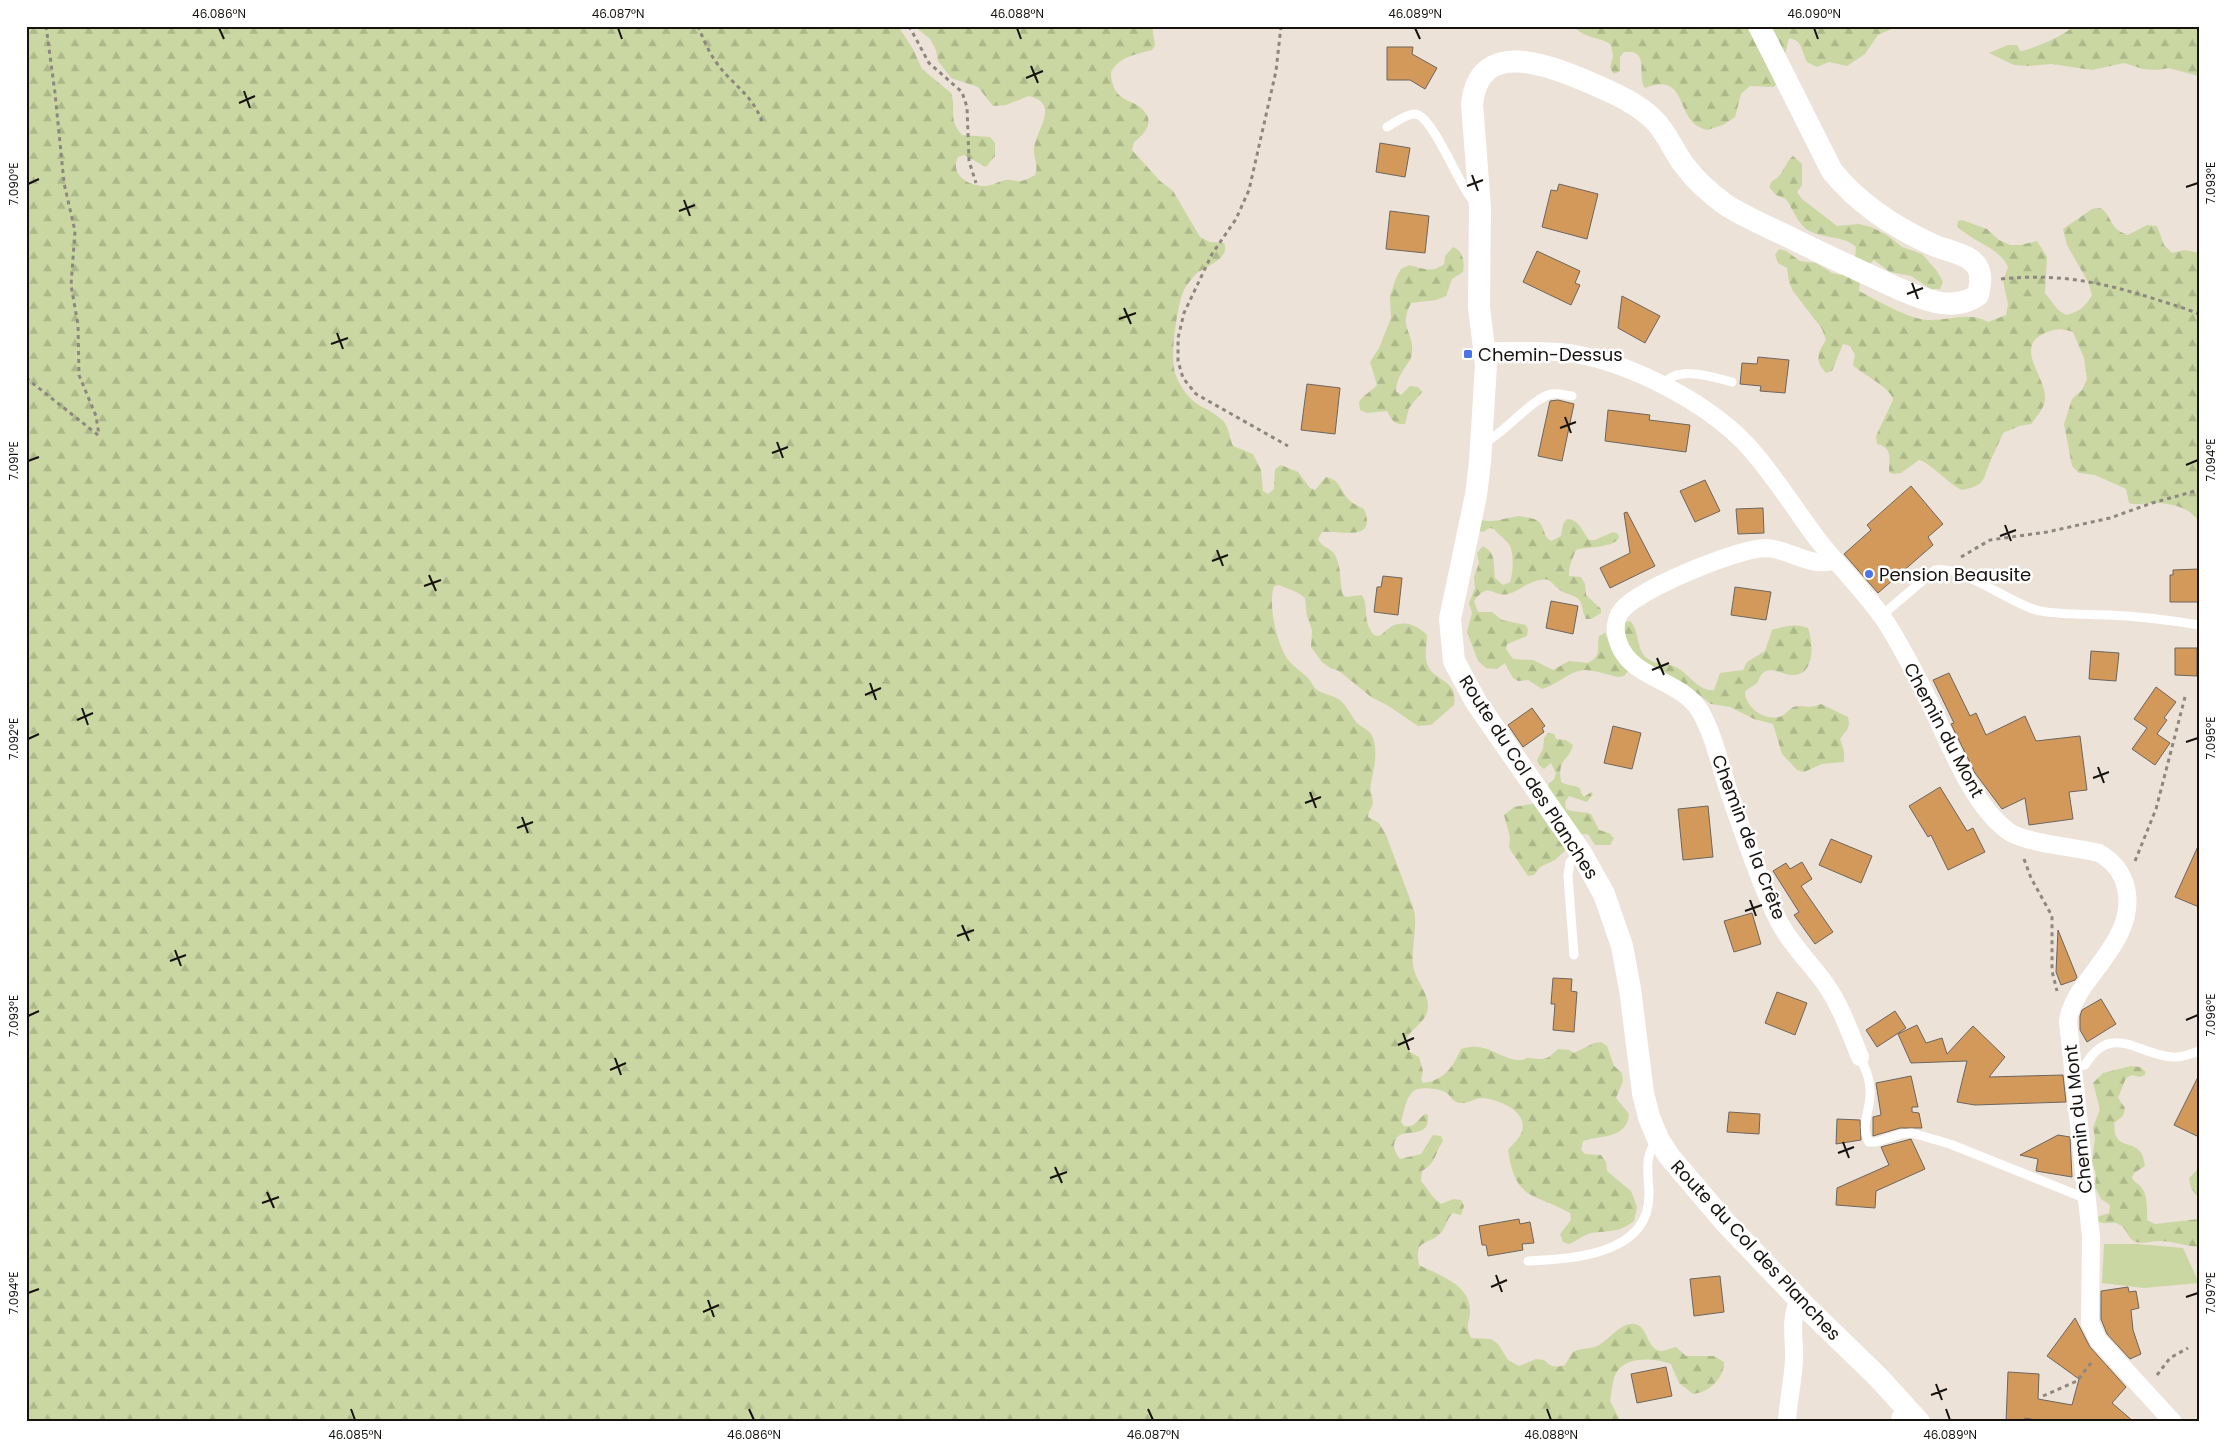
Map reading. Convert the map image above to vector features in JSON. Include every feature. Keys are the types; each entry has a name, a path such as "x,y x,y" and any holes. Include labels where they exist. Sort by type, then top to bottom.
{"street":[{"path":"1759,26 1832,172 1846,189 1886,219 1918,238 1971,260 1978,268 1980,281"},
{"name":"Route du Col des Planches","path":"1919,1422 1900,1412 1799,1300 1724,1221 1669,1156 1658,1139 1649,1118 1643,1093 1630,989 1622,946 1604,894 1580,852 1476,702 1454,661 1450,619 1475,503 1482,444 1485,351 1478,297 1480,207 1472,120 1473,90 1477,81 1492,67 1512,61 1524,61 1575,77 1625,98 1641,109 1654,120 1685,166 1712,195 1752,219 1793,240 1897,288 1936,302 1948,304 1970,300 1978,295 1980,281"},
{"name":"Chemin du Mont","path":"1485,351 1573,353 1615,365 1663,386 1712,416 1746,445 1770,473 1835,560 1881,616 1919,680 1952,751 1972,788 1996,821 2015,835 2098,853 2110,859 2122,876 2128,898 2125,922 2116,941 2078,994 2070,1011 2068,1022 2091,1237 2090,1323 2092,1332 2174,1422"},
{"name":"Chemin de la Crête","path":"1835,560 1820,564 1767,548 1738,554 1664,584 1632,601 1619,614 1615,629 1620,645 1634,666 1652,678 1684,694 1699,708 1708,728 1755,866 1776,916 1791,942 1831,992 1860,1057"},
{"path":"1787,1422 1794,1360 1792,1326 1794,1309 1799,1300"}],"lane":[{"path":"1387,127 1414,114 1420,116 1437,137 1472,202 1480,207"},
{"path":"1663,386 1666,380 1672,377 1686,375 1710,376 1732,382"},
{"path":"1482,444 1499,434 1544,398 1554,394 1572,396"},
{"path":"1881,616 1934,570 1944,568 1965,576 2006,598 2037,610 2147,616 2199,625"},
{"path":"1574,954 1568,876 1570,862 1580,852"},
{"path":"2073,1068 2085,1064 2093,1052 2116,1042 2141,1047 2156,1054 2174,1057 2199,1051"},
{"name":"Chemin de la Crête","path":"1860,1057 1869,1076 1870,1096 1865,1126 1869,1142 1912,1133 1950,1144 2087,1200"},
{"path":"1528,1261 1559,1260 1583,1256 1615,1245 1637,1230 1646,1216 1648,1205 1647,1168 1649,1150 1658,1139"}],"path":[{"path":"26,378 98,435 96,416 79,375 78,325 70,285 75,231 64,183 46,26"},
{"path":"698,26 716,62 748,95 762,121"},
{"path":"909,26 929,63 962,92 967,107 969,162 976,183"},
{"path":"1281,26 1276,71 1249,190 1236,219 1212,254 1184,313 1178,338 1178,361 1183,378 1196,394 1288,446"},
{"path":"1980,281 2049,276 2079,279 2123,289 2199,314"},
{"path":"1944,568 1990,540 2047,532 2110,518 2152,503 2199,490"},
{"path":"2122,876 2133,863 2140,850 2156,809 2185,697"},
{"path":"2015,835 2031,878 2052,916 2052,971 2059,998 2070,1011"},
{"path":"2043,1396 2076,1382 2104,1346"},
{"path":"2142,1388 2155,1378 2170,1358 2188,1348"}],"green space":[{"path":"26,26 898,26 913,49 922,69 951,93 957,129 962,135 990,137 995,143 995,156 986,167 964,155 958,157 956,164 956,170 963,179 974,185 987,186 1006,180 1021,181 1035,175 1034,148 1044,118 1044,105 1029,96 1006,105 993,106 978,87 951,78 938,61 936,50 930,39 914,26 1152,26 1155,45 1152,50 1123,59 1111,72 1111,78 1118,94 1139,106 1148,118 1148,126 1134,142 1132,150 1160,181 1173,191 1200,237 1210,242 1224,243 1225,249 1221,258 1196,274 1183,292 1173,351 1174,368 1178,380 1193,401 1224,422 1233,446 1253,454 1261,470 1263,491 1268,494 1274,489 1275,469 1281,465 1298,472 1310,488 1315,490 1326,477 1331,478 1349,500 1364,509 1367,520 1366,527 1361,531 1346,533 1322,532 1318,539 1335,555 1340,570 1343,595 1346,597 1362,595 1368,624 1374,635 1379,636 1397,624 1407,624 1416,627 1427,635 1426,659 1428,667 1448,684 1454,696 1454,705 1431,725 1418,726 1387,705 1371,697 1339,671 1330,668 1322,662 1311,647 1312,630 1307,616 1305,598 1297,592 1279,585 1274,586 1272,603 1274,622 1286,657 1308,678 1317,690 1341,701 1357,723 1368,731 1373,738 1375,755 1370,787 1373,804 1368,817 1379,823 1386,835 1413,907 1415,928 1413,964 1428,1002 1427,1013 1409,1035 1405,1045 1410,1052 1419,1057 1423,1071 1421,1079 1423,1083 1442,1076 1451,1067 1461,1049 1470,1047 1486,1049 1512,1059 1520,1060 1545,1058 1558,1049 1569,1050 1574,1053 1594,1043 1601,1042 1607,1046 1614,1066 1622,1073 1623,1081 1616,1098 1629,1114 1627,1122 1618,1132 1583,1141 1581,1150 1585,1154 1601,1155 1606,1162 1607,1171 1631,1191 1637,1207 1634,1221 1617,1230 1588,1234 1569,1244 1563,1242 1560,1234 1571,1220 1570,1213 1528,1193 1521,1187 1511,1167 1508,1150 1521,1133 1523,1124 1516,1112 1510,1107 1489,1099 1479,1098 1466,1103 1460,1103 1454,1101 1446,1092 1425,1088 1414,1091 1408,1098 1401,1122 1404,1126 1411,1126 1425,1114 1428,1115 1427,1124 1426,1127 1418,1132 1399,1136 1394,1145 1396,1152 1400,1159 1421,1154 1433,1135 1441,1136 1443,1141 1433,1161 1422,1171 1421,1181 1441,1204 1453,1199 1461,1200 1464,1206 1461,1215 1453,1213 1449,1217 1439,1235 1421,1245 1418,1256 1419,1265 1452,1282 1465,1294 1469,1302 1468,1327 1471,1338 1491,1339 1498,1344 1508,1360 1519,1366 1536,1359 1544,1360 1553,1366 1565,1365 1573,1352 1596,1347 1620,1328 1635,1324 1643,1329 1656,1349 1663,1351 1676,1347 1686,1356 1714,1356 1724,1362 1719,1379 1705,1390 1693,1394 1679,1383 1671,1364 1658,1360 1636,1360 1629,1362 1623,1365 1616,1373 1610,1401 1621,1422 26,1422"},
{"path":"1573,26 1898,26 1878,35 1865,54 1847,66 1829,62 1817,67 1807,62 1797,41 1789,38 1778,82 1774,87 1750,86 1741,94 1735,117 1723,125 1707,130 1696,125 1690,119 1673,89 1667,85 1658,84 1645,88 1640,59 1637,55 1632,52 1624,52 1620,57 1620,71 1614,74 1610,68 1613,56 1611,45 1583,34"},
{"path":"2073,26 2199,26 2199,76 2168,68 2158,70 2143,69 2124,63 2092,70 2052,64 2014,65 1989,53 2008,45 2017,45 2020,51 2032,48 2057,37"},
{"path":"1793,156 1802,164 1802,185 1797,192 1802,199 1837,226 1859,224 1871,227 1887,235 1902,247 1922,254 1937,271 1943,282 1940,289 1931,289 1911,276 1890,272 1874,260 1861,272 1859,291 1920,319 1935,320 1973,317 1988,322 2006,315 2008,304 2003,281 2008,267 1998,254 1957,226 1958,221 1962,220 1987,229 1999,240 2010,245 2037,241 2047,257 2045,293 2058,310 2066,315 2081,308 2092,295 2088,282 2067,245 2063,229 2092,209 2101,208 2115,227 2122,233 2128,235 2147,225 2157,226 2164,245 2172,253 2185,250 2199,253 2199,522 2185,509 2173,505 2129,503 2126,489 2095,475 2079,473 2072,466 2064,424 2072,399 2082,390 2087,379 2084,358 2073,332 2065,330 2051,331 2035,340 2031,355 2044,389 2044,404 2031,424 2019,426 2003,433 1984,478 1979,484 1962,490 1929,465 1919,460 1901,473 1893,474 1889,472 1888,451 1877,444 1876,436 1893,400 1891,395 1883,386 1853,365 1855,355 1850,346 1843,344 1832,371 1826,373 1819,360 1819,353 1826,340 1822,329 1793,291 1789,282 1787,268 1778,263 1775,255 1779,249 1786,251 1800,261 1816,263 1832,273 1841,275 1855,257 1856,247 1850,243 1838,238 1811,232 1805,228 1786,199 1776,195 1769,187 1772,181 1782,173 1787,162"},
{"path":"1453,247 1459,251 1462,257 1463,272 1452,279 1446,296 1436,300 1411,303 1407,311 1406,324 1411,339 1412,352 1410,360 1399,378 1396,391 1401,395 1410,386 1418,387 1422,392 1409,408 1405,424 1398,424 1390,417 1387,411 1367,413 1360,410 1359,402 1377,385 1370,362 1379,348 1391,318 1390,296 1401,269 1409,265 1431,270 1435,269 1444,264 1445,256"},
{"path":"1519,516 1538,521 1551,541 1561,536 1563,524 1567,519 1575,521 1589,540 1595,540 1613,532 1618,534 1619,538 1605,546 1576,550 1571,563 1569,576 1581,577 1585,584 1586,595 1601,609 1601,613 1591,619 1586,619 1578,599 1563,592 1551,581 1544,579 1508,594 1503,595 1488,591 1479,595 1474,601 1478,612 1492,612 1502,620 1526,625 1528,630 1527,636 1507,644 1506,649 1513,659 1533,660 1553,670 1569,661 1588,663 1596,657 1599,636 1605,633 1610,644 1615,649 1623,632 1624,622 1630,621 1635,629 1641,650 1647,658 1657,663 1677,668 1701,687 1714,690 1720,673 1743,670 1747,662 1765,651 1772,630 1781,627 1803,626 1808,628 1811,641 1811,657 1805,670 1800,674 1792,675 1773,670 1766,671 1761,675 1757,683 1745,692 1746,698 1756,712 1767,717 1779,717 1796,706 1811,707 1821,704 1848,717 1848,726 1840,739 1844,751 1844,762 1822,764 1804,772 1797,770 1782,754 1773,724 1754,719 1730,707 1711,704 1685,684 1629,670 1624,676 1619,677 1584,670 1573,673 1542,689 1528,680 1518,681 1513,678 1505,663 1497,669 1486,668 1478,661 1467,632 1472,613 1469,603 1475,588 1474,577 1479,563 1477,553 1483,546 1490,552 1494,560 1495,578 1503,585 1510,582 1513,562 1510,547 1494,529 1490,528 1483,532 1479,531 1481,520 1496,521"},
{"path":"1548,733 1554,734 1556,739 1566,740 1573,745 1562,764 1561,782 1580,788 1584,797 1591,792 1593,794 1587,802 1569,796 1565,802 1566,809 1591,814 1599,830 1609,833 1614,838 1610,845 1595,845 1588,834 1583,834 1555,860 1540,867 1534,875 1528,876 1509,847 1510,837 1504,815 1514,807 1537,803 1554,779 1556,773 1551,763 1544,769 1537,760 1543,749 1544,738"},
{"path":"2131,1066 2140,1067 2145,1071 2145,1075 2140,1077 2132,1075 2126,1078 2118,1098 2125,1108 2123,1116 2114,1123 2115,1135 2123,1143 2140,1151 2143,1157 2145,1166 2134,1173 2132,1178 2145,1194 2147,1220 2155,1224 2199,1219 2199,1247 2164,1241 2136,1242 2131,1239 2120,1225 2097,1221 2097,1217 2109,1213 2110,1205 2101,1199 2095,1187 2096,1175 2092,1161 2095,1138 2093,1128 2100,1109 2093,1083 2103,1073"},
{"path":"2199,1168 2199,1195 2196,1195 2191,1188 2189,1178"},
{"path":"2104,1244 2138,1244 2183,1248 2199,1283 2144,1288 2102,1283"}],"building":[{"path":"1387,47 1413,47 1412,54 1437,68 1425,89 1410,80 1387,80"},
{"path":"1380,143 1410,148 1405,177 1376,172"},
{"path":"1559,184 1598,194 1587,239 1542,227 1551,190 1557,191"},
{"path":"1390,211 1429,216 1425,253 1386,249"},
{"path":"1537,251 1580,271 1575,283 1580,285 1571,305 1523,282"},
{"path":"1622,296 1660,316 1645,343 1618,328"},
{"path":"1758,357 1789,360 1785,393 1760,391 1761,386 1740,384 1742,363 1757,364"},
{"path":"1307,384 1340,388 1335,434 1301,430"},
{"path":"1558,400 1574,404 1562,461 1538,456 1550,401"},
{"path":"1608,410 1650,415 1649,420 1690,425 1686,452 1605,441"},
{"path":"1705,480 1720,511 1695,522 1680,491"},
{"path":"1911,486 1943,524 1928,537 1933,545 1878,593 1844,554 1871,530 1867,525"},
{"path":"1763,508 1764,533 1738,534 1736,509"},
{"path":"1627,512 1655,566 1610,588 1600,568 1630,553 1624,513"},
{"path":"2199,569 2199,602 2170,602 2170,575 2173,575 2173,570"},
{"path":"1383,576 1402,578 1398,615 1374,612 1377,587 1381,587"},
{"path":"1735,587 1771,592 1766,620 1731,615"},
{"path":"1551,601 1578,606 1573,634 1546,628"},
{"path":"2175,648 2197,648 2197,676 2175,675"},
{"path":"2091,651 2119,653 2116,681 2089,679"},
{"path":"1949,673 1970,716 1976,713 1986,735 2025,716 2036,741 2080,736 2087,790 2069,792 2073,819 2029,825 2025,798 2002,809 1975,773 1951,724 1954,723 1933,680"},
{"path":"2156,687 2176,702 2164,718 2167,720 2157,734 2170,743 2155,765 2132,749 2147,728 2134,719"},
{"path":"1532,708 1545,726 1542,728 1544,732 1523,747 1508,725"},
{"path":"1613,726 1641,733 1632,769 1604,763"},
{"path":"1940,787 1967,831 1973,828 1985,852 1948,870 1931,835 1928,837 1909,806"},
{"path":"1708,806 1713,857 1683,860 1678,809"},
{"path":"1831,839 1872,856 1861,883 1819,865"},
{"path":"2199,844 2199,907 2175,897"},
{"path":"1802,862 1812,879 1801,886 1833,932 1815,944 1794,915 1799,912 1773,871 1786,863 1790,869"},
{"path":"1752,913 1761,944 1734,952 1724,921"},
{"path":"2058,930 2077,977 2075,980 2061,985 2056,972"},
{"path":"1553,978 1572,979 1571,991 1577,992 1574,1032 1553,1030 1555,1004 1551,1004"},
{"path":"1777,992 1807,1003 1795,1035 1765,1023"},
{"path":"2101,999 2116,1024 2087,1042 2080,1030 2080,1016 2082,1010"},
{"path":"1895,1011 1906,1028 1877,1047 1866,1030"},
{"path":"1917,1025 1926,1043 1942,1038 1947,1054 1973,1026 2005,1057 1989,1077 2063,1075 2066,1102 1975,1105 1957,1102 1967,1061 1911,1063 1898,1034"},
{"path":"2199,1075 2199,1137 2174,1125"},
{"path":"1911,1076 1918,1107 1912,1107 1912,1112 1919,1113 1922,1128 1900,1128 1873,1136 1873,1117 1881,1115 1876,1083"},
{"path":"1729,1112 1760,1114 1759,1134 1727,1132"},
{"path":"1837,1119 1860,1120 1861,1140 1836,1144"},
{"path":"2058,1135 2070,1137 2072,1177 2036,1171 2038,1159 2020,1155"},
{"path":"1911,1139 1925,1169 1876,1191 1875,1208 1836,1205 1837,1188 1889,1165 1881,1147"},
{"path":"1519,1219 1520,1224 1530,1222 1534,1243 1522,1244 1523,1250 1488,1256 1486,1245 1482,1245 1479,1226"},
{"path":"1720,1276 1724,1312 1694,1316 1690,1279"},
{"path":"2128,1287 2129,1292 2136,1291 2139,1308 2131,1310 2133,1330 2141,1354 2130,1359 2107,1334 2101,1319 2101,1291"},
{"path":"2075,1318 2090,1347 2126,1387 2112,1403 2134,1422 2046,1422 2025,1418 2025,1422 2006,1422 2008,1372 2039,1374 2038,1399 2072,1405 2079,1379 2047,1356"},
{"path":"1666,1367 1672,1396 1637,1403 1631,1374"}],"place":[{"name":"Chemin-Dessus","path":"1468,354"},
{"name":"Pension Beausite","path":"1869,574"}]}
